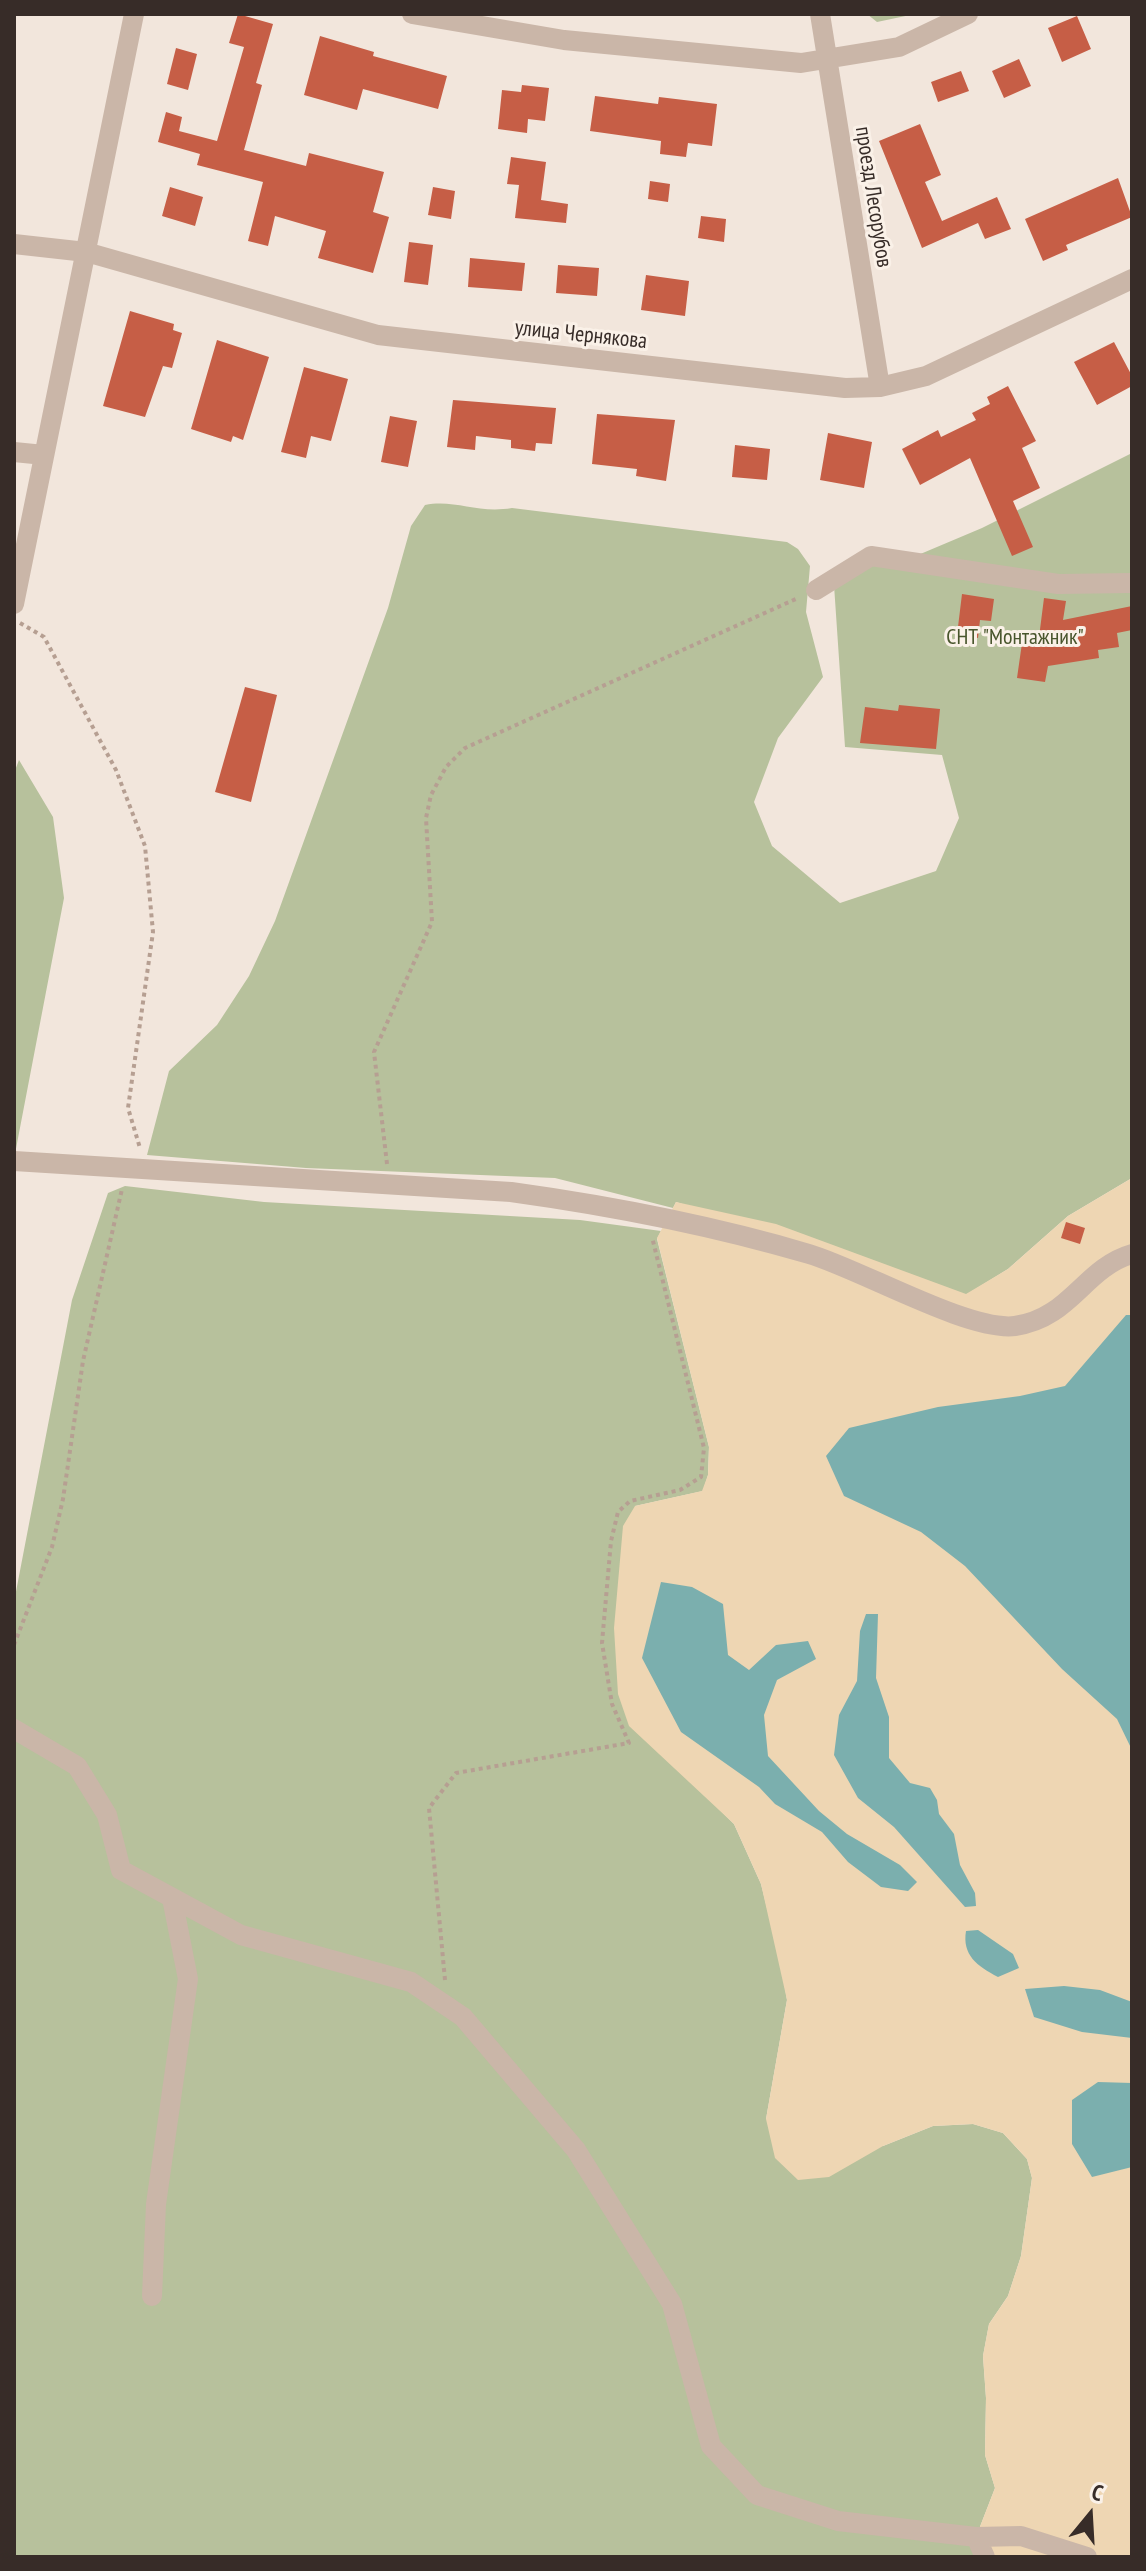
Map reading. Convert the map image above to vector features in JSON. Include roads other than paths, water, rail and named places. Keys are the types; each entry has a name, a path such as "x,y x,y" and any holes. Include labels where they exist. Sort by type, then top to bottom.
{"street":[{"path":"14,604 134,14"},
{"path":"412,14 564,40 753,61 827,61 899,47 968,14"},
{"name":"проезд Лесорубов","path":"820,14 880,387"},
{"name":"улица Чернякова","path":"14,244 86,252 378,335 845,388 880,387 926,376 1132,279"},
{"path":"14,452 44,455"},
{"path":"816,590 871,556 1058,584 1132,583"},
{"path":"14,1161 136,1167 389,1187 511,1192 656,1215 814,1255 947,1311 1010,1327 1034,1323 1053,1315 1096,1275 1132,1254"},
{"path":"14,1729 77,1766 107,1815 121,1870 241,1935 411,1982 463,2017 576,2150 672,2304 711,2446 757,2495 838,2521 976,2537 1021,2536 1087,2557"},
{"path":"152,2296 156,2204 188,1979 172,1898"},
{"path":"976,2537 985,2557"}],"water":[{"path":"1126,1315 1132,1315 1132,1750 1117,1719 1062,1669 965,1566 921,1532 844,1496 826,1456 849,1428 938,1407 1020,1396 1065,1386"},
{"path":"661,1582 692,1587 723,1604 728,1655 749,1670 776,1645 808,1641 816,1659 777,1680 764,1715 768,1756 819,1811 847,1834 900,1865 917,1882 908,1891 881,1887 848,1862 822,1832 775,1804 759,1787 681,1732 642,1658"},
{"path":"866,1614 878,1614 876,1678 889,1717 889,1758 910,1783 930,1788 937,1800 939,1814 954,1834 960,1865 975,1893 976,1906 965,1907 894,1827 858,1798 834,1755 839,1715 857,1681 860,1631"},
{"path":"978,1930 1013,1954 1019,1968 998,1977 978,1964 969,1953 965,1939 966,1931"},
{"path":"1064,1986 1100,1990 1132,2002 1132,2038 1082,2032 1034,2017 1025,1989"},
{"path":"1098,2082 1132,2083 1132,2167 1092,2177 1072,2144 1072,2100"}],"park label":[{"name":"СНТ \"Монтажник\"","path":"1015,638"}]}
